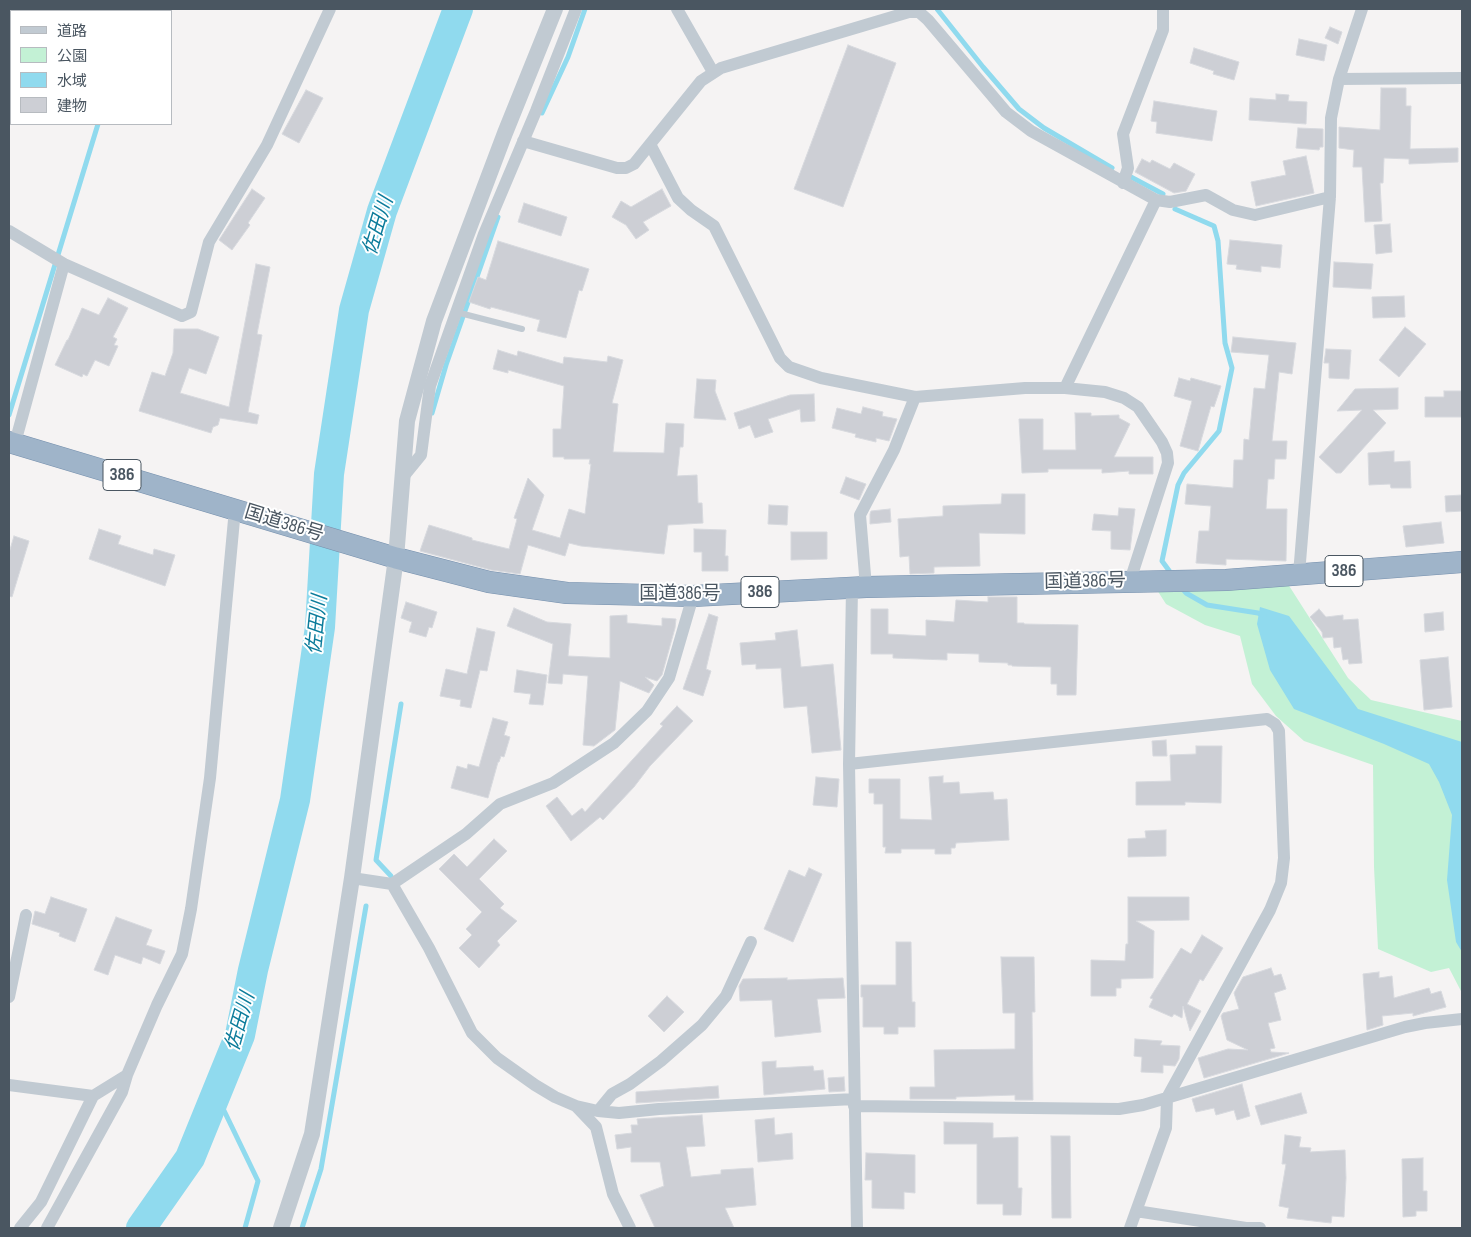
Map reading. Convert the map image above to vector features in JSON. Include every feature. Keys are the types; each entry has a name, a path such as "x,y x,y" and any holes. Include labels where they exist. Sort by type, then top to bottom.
{"highway":[{"name":"国道386号","path":"12,442 390,556 489,582 567,593 694,596 859,587 1226,580 1462,562"}],"street":[{"path":"9,231 63,264 182,316 191,312 209,242 267,145 330,9"},
{"path":"281,1228 312,1134 352,878 390,556 403,477 408,421 434,321 554,9"},
{"path":"403,477 421,455 430,386 484,234 524,142 576,9"},
{"path":"677,9 713,72"},
{"path":"1123,183 1128,168 1123,134 1163,30 1163,9"},
{"path":"1299,574 1330,197 1331,118 1340,79 1362,9"},
{"path":"524,142 617,168 626,168 634,164 701,81 713,72 909,12 919,12 928,20 1006,112 1031,131 1156,200 1170,202 1206,195 1233,210 1255,215 1330,197"},
{"path":"1340,79 1462,78"},
{"path":"650,144 678,198 714,226 780,358 789,368 821,378 915,397 1025,388 1065,388 1106,392 1124,398 1138,408 1162,442 1167,453 1168,463 1135,581"},
{"path":"1065,388 1156,200"},
{"path":"12,442 63,264"},
{"path":"857,1228 849,764 859,587 860,514 894,450 915,397"},
{"path":"47,1228 122,1092 127,1075 157,1005 182,954 191,908 210,778 235,509"},
{"path":"352,878 392,884 466,834 500,804 553,783 614,742 647,711 669,678 694,596"},
{"path":"849,764 1267,719 1275,724 1279,731 1284,858 1281,883 1270,910 1167,1098 1166,1128 1130,1228"},
{"path":"392,884 429,948 472,1033 497,1058 535,1085 555,1097 576,1106 598,1111 619,1113 659,1109 854,1102 1119,1109 1143,1105 1405,1027 1462,1019"},
{"path":"9,997 26,915"},
{"path":"598,1111 612,1094 630,1084 702,1025 726,996 751,942"},
{"path":"20,1228 41,1202 93,1096 127,1075"},
{"path":"9,1084 93,1096"},
{"path":"576,1106 596,1127 613,1194 630,1228"},
{"path":"1136,1211 1246,1228 1260,1228"}],"lane":[{"path":"457,312 522,329"}],"green space":[{"path":"1286,581 1348,678 1371,700 1462,721 1462,993 1449,968 1431,972 1378,949 1374,867 1373,765 1304,741 1276,716 1252,684 1240,636 1205,625 1166,604 1157,590"}],"water":[{"path":"1260,607 1289,616 1358,709 1462,742 1462,952 1456,942 1447,880 1452,815 1439,782 1429,764 1384,744 1294,709 1270,670 1257,624"}],"building":[{"path":"1330,27 1342,32 1338,44 1325,38"},
{"path":"1299,39 1327,45 1324,61 1296,55"},
{"path":"848,45 896,63 843,207 794,189"},
{"path":"1194,48 1239,62 1234,80 1213,74 1214,71 1190,63"},
{"path":"1381,88 1406,88 1406,106 1411,106 1410,149 1458,148 1458,162 1409,164 1409,159 1384,158 1383,183 1380,183 1382,221 1365,222 1362,167 1353,167 1354,150 1339,148 1339,127 1380,130"},
{"path":"306,90 323,98 299,143 282,134"},
{"path":"1276,94 1289,95 1288,101 1307,102 1306,124 1249,120 1250,98 1276,100"},
{"path":"1154,101 1217,111 1212,141 1156,133 1157,122 1151,121"},
{"path":"1298,128 1323,129 1323,147 1320,147 1319,150 1296,148"},
{"path":"1306,156 1314,193 1256,206 1251,182 1286,175 1283,161"},
{"path":"1142,159 1150,163 1152,160 1170,169 1174,163 1195,174 1186,191 1174,193 1135,172"},
{"path":"252,189 265,198 248,223 250,225 232,250 219,240"},
{"path":"662,189 671,206 643,222 649,230 636,239 626,225 612,217 621,201 631,207"},
{"path":"524,203 567,217 561,236 518,222"},
{"path":"1390,224 1392,252 1376,254 1374,225"},
{"path":"1230,240 1282,245 1280,268 1261,266 1261,272 1236,269 1237,265 1227,264"},
{"path":"498,241 589,269 582,291 579,290 566,338 537,331 540,320 491,307 490,309 469,302 478,277 486,280"},
{"path":"1334,262 1373,264 1371,289 1333,287"},
{"path":"256,264 270,267 257,334 262,335 248,412 259,415 257,424 220,418 218,425 213,427 211,433 139,411 152,372 165,376 173,353 174,329 198,329 219,337 206,374 189,368 180,393 229,407"},
{"path":"1404,296 1405,317 1373,318 1372,297"},
{"path":"108,298 128,308 113,337 117,339 114,345 118,346 109,366 95,360 87,376 83,374 82,377 55,365 82,308 99,315"},
{"path":"1405,327 1426,344 1399,377 1379,360"},
{"path":"1233,337 1296,343 1292,374 1279,372 1272,441 1287,441 1286,459 1275,459 1274,479 1268,479 1266,509 1287,509 1286,561 1226,559 1226,565 1196,563 1199,531 1209,531 1211,506 1185,504 1187,484 1233,488 1234,460 1243,460 1244,439 1249,440 1254,388 1265,389 1269,355 1231,352"},
{"path":"1326,349 1351,350 1349,379 1329,378 1329,363 1324,363"},
{"path":"498,350 517,356 518,351 563,364 564,357 607,362 608,356 623,360 612,403 618,404 613,452 664,453 666,423 684,424 683,447 680,447 677,476 697,475 698,503 702,503 703,523 668,525 664,554 581,546 569,543 565,556 528,545 520,574 491,570 420,551 429,525 472,538 472,540 509,549 517,519 514,518 528,478 544,495 532,530 560,538 569,509 585,514 590,459 553,457 553,429 561,429 564,386 508,370 508,373 493,369"},
{"path":"1179,378 1190,381 1191,378 1221,386 1214,407 1211,406 1198,451 1180,446 1192,401 1174,396"},
{"path":"697,379 716,380 715,391 726,420 694,418"},
{"path":"1398,388 1398,409 1373,410 1386,423 1341,473 1336,473 1319,457 1362,410 1337,411 1355,389"},
{"path":"1444,391 1462,391 1462,417 1425,417 1425,397 1444,397"},
{"path":"814,394 815,421 801,422 800,409 768,419 773,432 755,438 750,425 739,429 734,413 790,395"},
{"path":"863,407 883,412 882,416 897,419 889,441 876,438 876,442 855,437 856,434 832,428 837,408 861,414"},
{"path":"1075,413 1091,413 1091,416 1119,415 1119,418 1130,424 1114,457 1153,457 1153,474 1129,474 1129,471 1102,473 1102,469 1048,469 1048,472 1022,473 1019,419 1043,419 1043,450 1076,450"},
{"path":"1394,451 1394,462 1410,461 1411,488 1391,488 1390,484 1369,485 1368,453"},
{"path":"846,477 866,484 859,500 840,493"},
{"path":"1002,494 1025,494 1025,534 979,533 980,566 934,567 934,573 910,574 909,556 900,557 898,519 943,516 943,506 1001,504"},
{"path":"1462,495 1462,511 1446,512 1445,496"},
{"path":"769,505 788,506 787,525 768,524"},
{"path":"1119,508 1135,509 1130,550 1111,549 1111,531 1092,530 1094,514 1118,516"},
{"path":"890,509 891,522 870,524 871,511"},
{"path":"1441,522 1444,543 1406,547 1403,526"},
{"path":"99,529 121,536 118,544 153,555 154,549 175,555 165,586 89,559"},
{"path":"694,529 726,530 725,556 728,556 728,571 702,571 702,552 694,552"},
{"path":"791,532 827,532 827,559 791,560"},
{"path":"14,536 29,541 12,597 9,596 9,553"},
{"path":"988,597 1017,597 1017,623 1078,625 1076,695 1057,695 1057,684 1051,684 1051,667 1012,666 1008,665 1008,663 979,662 979,654 947,653 947,660 893,658 893,654 871,654 871,609 888,609 888,634 926,636 926,620 954,622 956,600 988,602"},
{"path":"406,602 437,612 432,628 429,627 426,637 409,632 412,622 401,618"},
{"path":"514,608 547,622 571,624 568,656 610,658 610,616 627,615 627,623 662,626 662,618 676,619 662,675 657,681 645,677 654,685 649,693 620,681 615,730 594,746 583,745 588,676 563,674 562,684 548,683 553,644 507,626"},
{"path":"1319,609 1326,617 1343,615 1343,620 1358,619 1362,663 1349,664 1348,659 1343,660 1341,647 1334,648 1333,637 1323,638 1322,632 1310,617"},
{"path":"1443,612 1444,630 1425,632 1424,614"},
{"path":"709,614 718,617 706,669 711,671 703,696 683,689"},
{"path":"477,628 495,632 487,671 480,670 471,708 460,706 461,700 440,696 446,669 467,674"},
{"path":"797,630 801,667 833,664 841,750 812,753 807,706 784,708 781,668 756,669 756,664 742,665 740,643 776,640 775,633"},
{"path":"1448,657 1452,707 1424,710 1420,660"},
{"path":"517,670 547,675 543,705 529,704 531,694 514,692"},
{"path":"677,706 693,721 650,766 634,787 603,820 600,817 571,841 546,806 557,797 572,816 582,808 585,812 663,726 660,724"},
{"path":"493,718 508,722 504,735 510,737 504,757 501,756 498,762 488,798 451,788 457,766 467,769 468,764 479,767"},
{"path":"1166,740 1167,756 1153,756 1152,741"},
{"path":"1196,746 1222,746 1221,803 1185,802 1185,805 1136,805 1136,782 1171,781 1170,755 1196,754"},
{"path":"943,776 943,783 959,782 960,794 993,792 994,800 1007,799 1009,840 956,843 955,848 951,848 951,854 935,854 935,849 901,849 901,853 885,853 886,847 883,847 883,804 874,804 874,793 869,793 869,779 900,779 900,819 932,820 929,777"},
{"path":"816,777 839,779 837,807 813,805"},
{"path":"1166,830 1166,856 1128,857 1128,839 1146,838 1145,831"},
{"path":"494,839 507,851 479,879 504,904 500,908 517,921 497,941 500,945 479,968 459,948 472,935 466,929 482,912 439,869 454,854 467,867"},
{"path":"809,868 822,874 793,942 764,929 789,870 805,877"},
{"path":"51,897 87,909 75,942 59,936 60,933 32,924 35,911 45,914"},
{"path":"1128,897 1189,897 1189,920 1136,921 1154,931 1153,978 1121,979 1121,988 1116,988 1116,996 1091,996 1091,960 1125,961 1126,944 1128,944"},
{"path":"116,917 152,930 146,945 165,951 160,964 143,957 141,964 115,955 108,975 94,970"},
{"path":"1202,935 1223,948 1203,981 1200,979 1187,1004 1201,1011 1190,1031 1183,1006 1182,1018 1174,1014 1172,1017 1149,1007 1153,999 1150,998 1181,948 1191,954"},
{"path":"896,942 911,942 912,1002 915,1002 915,1027 898,1027 898,1034 884,1034 884,1027 863,1027 861,985 896,985"},
{"path":"1001,957 1034,957 1035,1012 1032,1012 1033,1100 1015,1100 1015,1095 956,1097 956,1099 910,1099 910,1087 935,1087 934,1050 1015,1049 1015,1013 1003,1013"},
{"path":"1271,968 1274,976 1281,974 1286,989 1274,993 1281,1020 1268,1023 1275,1048 1270,1049 1271,1052 1289,1053 1204,1078 1198,1058 1228,1049 1248,1050 1227,1040 1221,1016 1223,1013 1239,1009 1234,993 1243,977"},
{"path":"1379,972 1379,978 1392,976 1394,998 1429,988 1431,994 1441,991 1446,1007 1413,1016 1413,1013 1382,1016 1383,1025 1367,1030 1363,974"},
{"path":"787,978 787,980 843,978 845,998 817,999 821,1032 775,1037 772,1000 740,1001 739,986 743,979"},
{"path":"667,996 684,1012 664,1032 648,1016"},
{"path":"1135,1039 1162,1041 1160,1045 1180,1046 1179,1059 1175,1066 1163,1065 1163,1073 1141,1072 1142,1057 1134,1056"},
{"path":"776,1061 776,1068 813,1066 814,1071 823,1070 825,1089 764,1095 762,1062"},
{"path":"844,1077 845,1091 829,1092 828,1078"},
{"path":"1242,1084 1250,1116 1237,1120 1234,1110 1216,1115 1214,1108 1196,1112 1192,1099"},
{"path":"718,1086 719,1098 636,1103 636,1092"},
{"path":"1301,1093 1307,1113 1261,1125 1255,1106"},
{"path":"702,1115 705,1146 686,1147 691,1177 721,1174 721,1170 753,1168 756,1205 725,1208 734,1228 655,1228 640,1195 664,1186 660,1162 631,1162 631,1147 617,1149 615,1135 632,1133 631,1125 638,1125 637,1119"},
{"path":"774,1118 775,1135 792,1133 793,1159 758,1162 755,1120"},
{"path":"944,1122 993,1123 993,1138 1018,1137 1018,1188 1022,1188 1021,1215 1003,1215 1003,1204 977,1204 977,1144 944,1144"},
{"path":"1285,1135 1301,1137 1299,1147 1311,1148 1310,1152 1345,1150 1344,1217 1332,1216 1331,1223 1287,1218 1289,1208 1279,1206 1286,1164 1282,1164"},
{"path":"1051,1136 1070,1136 1071,1218 1052,1218"},
{"path":"866,1153 915,1155 915,1193 904,1192 904,1209 872,1208 872,1180 865,1180"},
{"path":"1423,1158 1423,1191 1427,1191 1427,1211 1416,1211 1416,1216 1403,1217 1402,1159"}],"waterway":[{"name":"佐田川","path":"141,1228 190,1158 240,1035 253,970 295,800 320,627 329,474 354,310 382,211 458,9"},
{"path":"542,113 568,57 585,9"},
{"path":"937,9 1019,109 1044,128 1112,168"},
{"path":"9,415 98,125"},
{"path":"1129,176 1163,194"},
{"path":"1173,576 1162,561 1178,485 1184,473 1219,431 1232,368 1225,343 1218,241 1214,226 1175,209"},
{"path":"432,413 446,365 498,217"},
{"path":"1181,587 1186,593 1207,605 1258,613 1264,616"},
{"path":"391,876 376,860 401,704"},
{"path":"302,1228 321,1169 366,906"},
{"path":"216,1094 258,1181 245,1228"}]}
